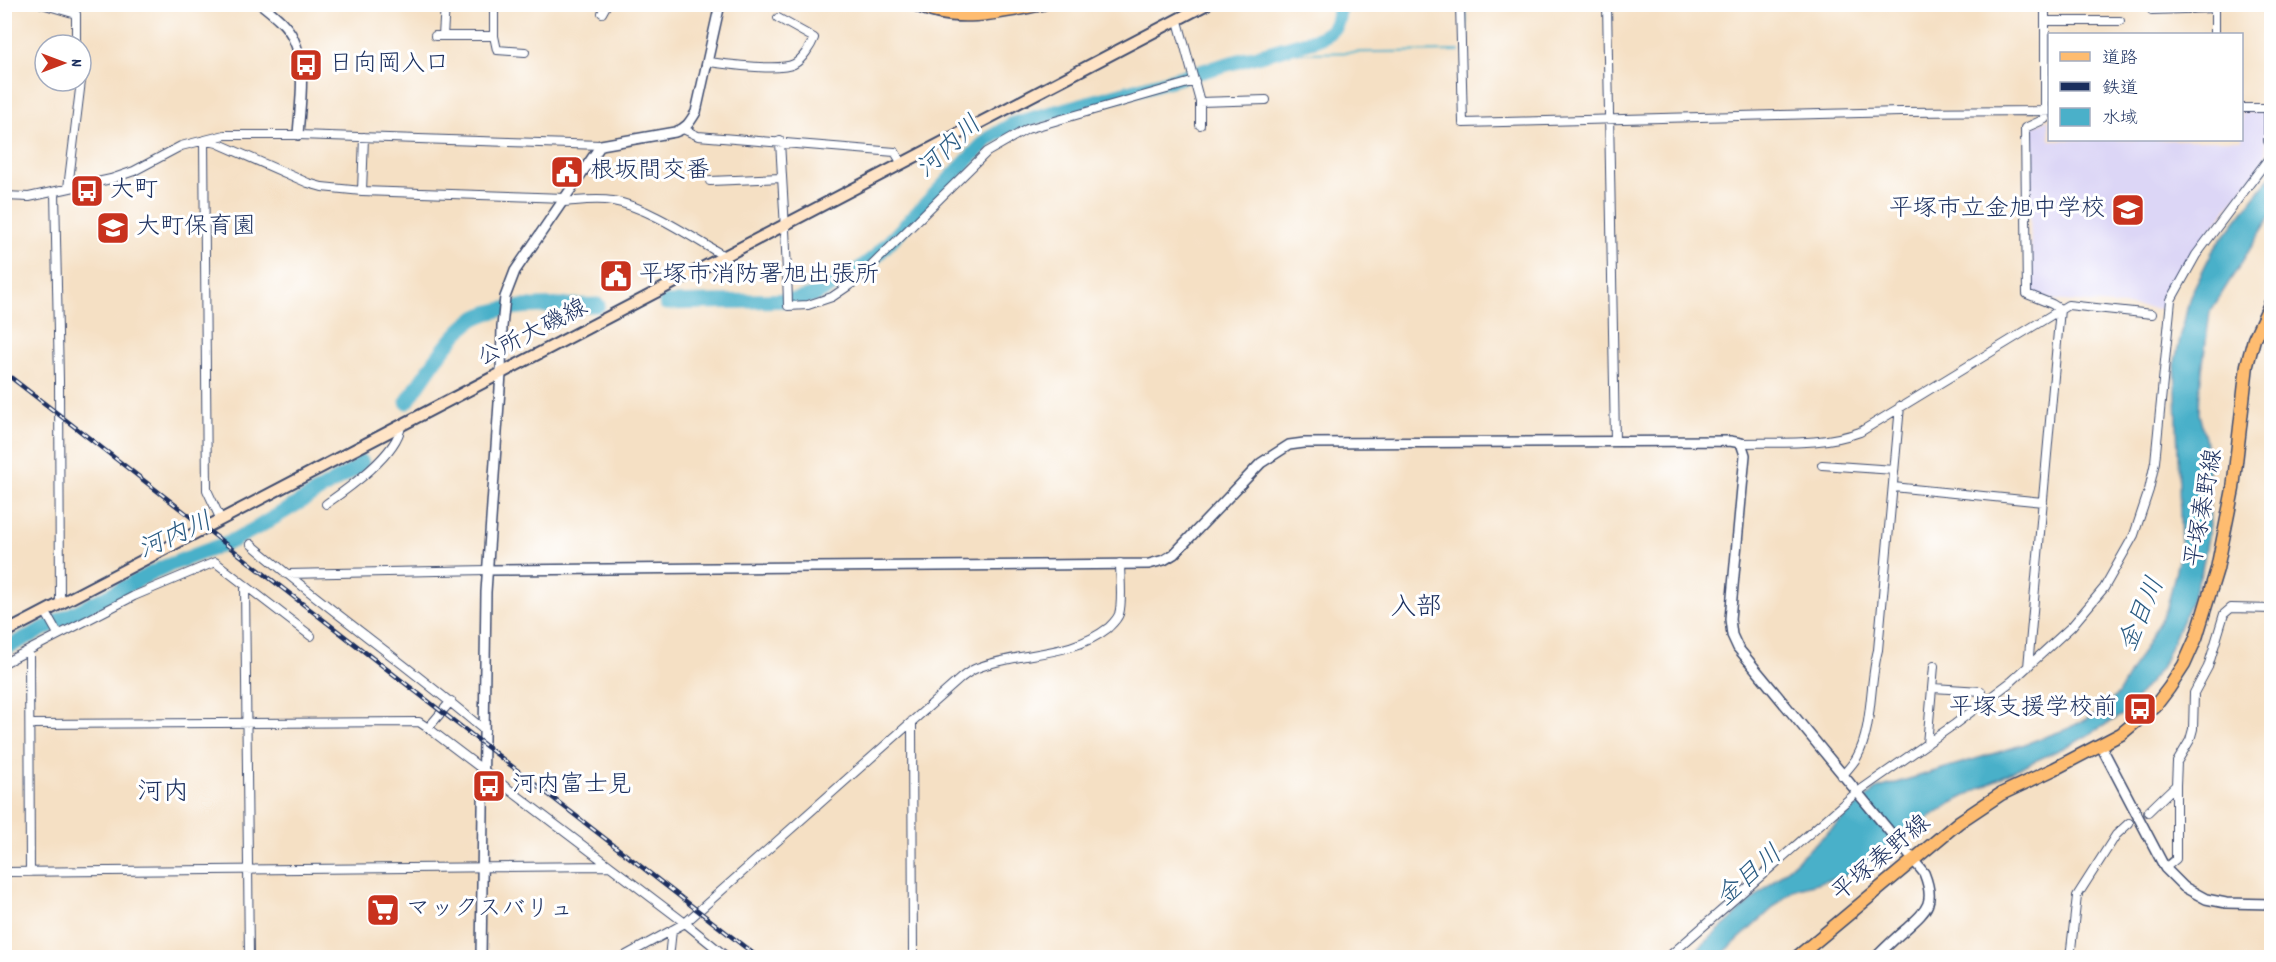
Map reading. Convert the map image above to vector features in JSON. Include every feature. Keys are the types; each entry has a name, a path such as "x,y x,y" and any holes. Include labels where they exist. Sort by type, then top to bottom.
{"main road":[{"path":"915,4 950,15 971,16 1043,4"},
{"name":"公所大磯線","path":"4,633 47,614 60,604 1179,21 1207,4"},
{"name":"平塚秦野線","path":"1796,957 1959,822 2001,794 2101,746 2121,734 2156,705 2184,665 2208,603 2226,531 2233,489 2247,365 2254,339 2271,300"}],"street":[{"path":"42,4 76,14 76,33"},
{"path":"261,4 275,15 293,37 302,73 298,135"},
{"path":"445,4 439,36 494,36"},
{"path":"494,4 494,36 497,50 525,52"},
{"path":"602,13 607,4"},
{"path":"4,196 29,197 111,179 134,171 181,146 225,135 298,135 601,145 639,140 683,129 696,112 720,4"},
{"path":"1460,4 1463,123 2047,111"},
{"path":"1608,4 1615,441"},
{"path":"2045,4 2047,111 2045,118 2025,128 2027,294 2060,309"},
{"path":"2152,10 2215,6 2215,33"},
{"path":"708,62 766,68 794,64 812,45 814,38 778,18"},
{"path":"1179,21 1200,102 1200,125"},
{"path":"2045,21 2120,21"},
{"path":"780,141 784,225 787,240 788,306 808,304 832,297 857,280 987,152 1003,141 1027,129 1194,77"},
{"path":"68,188 79,93"},
{"path":"1200,102 1266,100"},
{"path":"2243,108 2270,105 2268,141 2271,147"},
{"path":"683,129 698,136 895,152 902,164"},
{"path":"362,191 364,137"},
{"path":"204,140 217,143 322,187 362,191 615,201 670,225 726,257"},
{"path":"204,140 207,489 221,520"},
{"path":"481,957 488,570 504,303 515,271 601,145"},
{"path":"1660,957 1669,956 1767,868 1856,793 1927,744 2028,667 2086,610 2113,574 2134,535 2144,509 2155,462 2171,300 2196,255 2271,154"},
{"path":"710,181 782,178"},
{"path":"55,192 60,604"},
{"path":"286,574 1149,564 1164,560 1174,554 1261,463 1289,445 1304,442 1730,441 1741,443 1825,441 1860,432 2068,305 2152,314"},
{"path":"2028,667 2060,309"},
{"path":"1842,776 1857,757 1868,729 1872,673 1878,650 1900,406"},
{"path":"326,504 348,489 393,446 400,434 401,426"},
{"path":"1741,443 1745,455 1730,619 1732,635 1738,648 1924,873 1929,886 1929,902 1924,914 1875,957"},
{"path":"1822,465 1894,470"},
{"path":"1893,487 2043,502"},
{"path":"251,544 485,731"},
{"path":"4,663 163,583 215,562 311,636"},
{"path":"621,957 685,923 961,678 975,669 993,663 1070,648 1088,642 1105,630 1116,621 1120,613 1120,563"},
{"path":"245,585 249,957"},
{"path":"2165,868 2176,859 2177,762 2190,740 2193,729 2194,693 2208,667 2224,614 2231,608 2271,609"},
{"path":"47,614 58,634"},
{"path":"29,651 30,872"},
{"path":"1927,744 1934,666"},
{"path":"1932,688 1981,691"},
{"path":"428,728 450,701"},
{"path":"912,721 913,957"},
{"path":"30,724 419,722 728,957"},
{"path":"2101,746 2165,868 2184,887 2206,899 2226,903 2271,904"},
{"path":"2148,812 2176,786"},
{"path":"2070,957 2077,896 2116,835 2129,823"},
{"path":"4,873 609,866"},
{"path":"669,957 672,930"}],"shaded area":[{"name":"平塚市立金旭中学校","path":"2265,112 2266,159 2186,261 2162,309 2053,300 2034,295 2032,291 2028,132 2031,127 2048,119 2048,141 2243,141 2243,113"}],"water":[{"path":"2271,176 2271,216 2210,312 2200,385 2199,414 2207,446 2210,525 2202,570 2191,601 2161,668 2124,714 2076,742 2015,770 1952,803 1845,876 1794,889 1719,957 1688,958 1876,789 2067,729 2100,712 2118,694 2167,608 2181,548 2175,361 2190,296 2212,252"}],"waterway":[{"name":"河内川","path":"666,303 796,300 817,294 853,274 875,257 988,139 1013,124 1318,39 1335,26 1339,11 1338,4"},
{"path":"1465,51 1467,51 1466,4"},
{"path":"1292,46 1298,53 1459,51"},
{"name":"河内川","path":"407,402 446,346 474,319 517,307 598,305"},
{"name":"河内川","path":"4,649 164,567 232,541 355,469 362,462"}],"railway":[{"path":"4,372 759,958"}],"place":[{"name":"日向岡入口","path":"306,65"},
{"name":"根坂間交番","path":"567,172"},
{"name":"大町","path":"87,191"},
{"name":"平塚市立金旭中学校","path":"2128,210"},
{"name":"大町保育園","path":"113,228"},
{"name":"平塚市消防署旭出張所","path":"616,276"},
{"name":"平塚支援学校前","path":"2140,709"},
{"name":"河内富士見","path":"489,786"},
{"name":"マックスバリュ","path":"383,910"}],"district":[{"name":"入部","path":"1416,608"},
{"name":"河内","path":"163,793"}],"water label":[{"name":"金目川","path":"2143,615"},
{"name":"金目川","path":"1750,877"}]}
